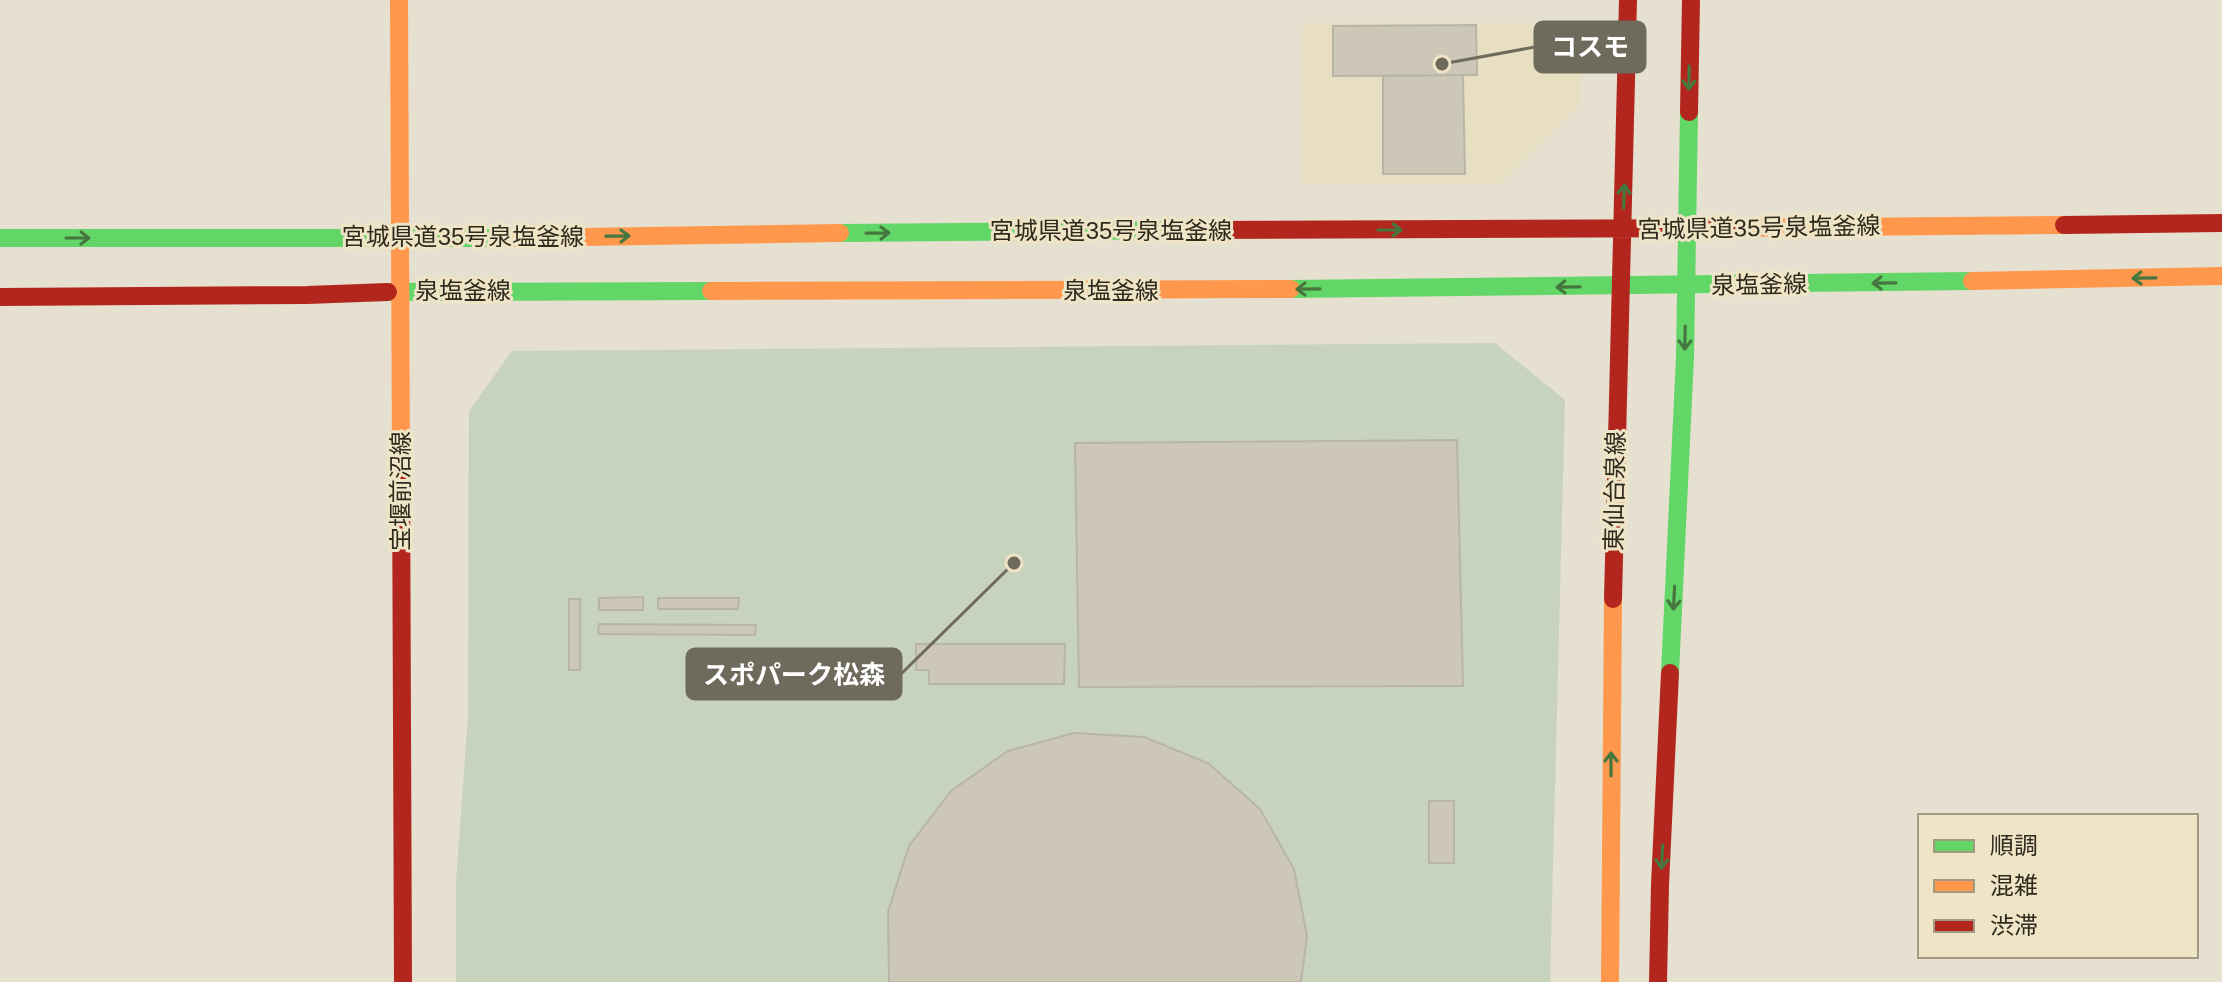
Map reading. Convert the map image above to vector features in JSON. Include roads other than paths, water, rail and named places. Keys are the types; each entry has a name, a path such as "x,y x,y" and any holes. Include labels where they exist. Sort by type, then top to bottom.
{"main road":[{"name":"宝堰前沼線","path":"399,0 403,982"},
{"name":"東仙台泉線","path":"1610,982 1612,657 1628,0"},
{"path":"1658,982 1685,357 1691,0"},
{"name":"宮城県道35号泉塩釜線","path":"0,238 401,239 1101,230 1686,229 2222,223"},
{"name":"泉塩釜線","path":"0,297 307,295 400,291 1126,291 1686,286 2222,276"}],"place":[{"name":"コスモ","path":"1442,64"},
{"name":"スポパーク松森","path":"1014,563"}]}
